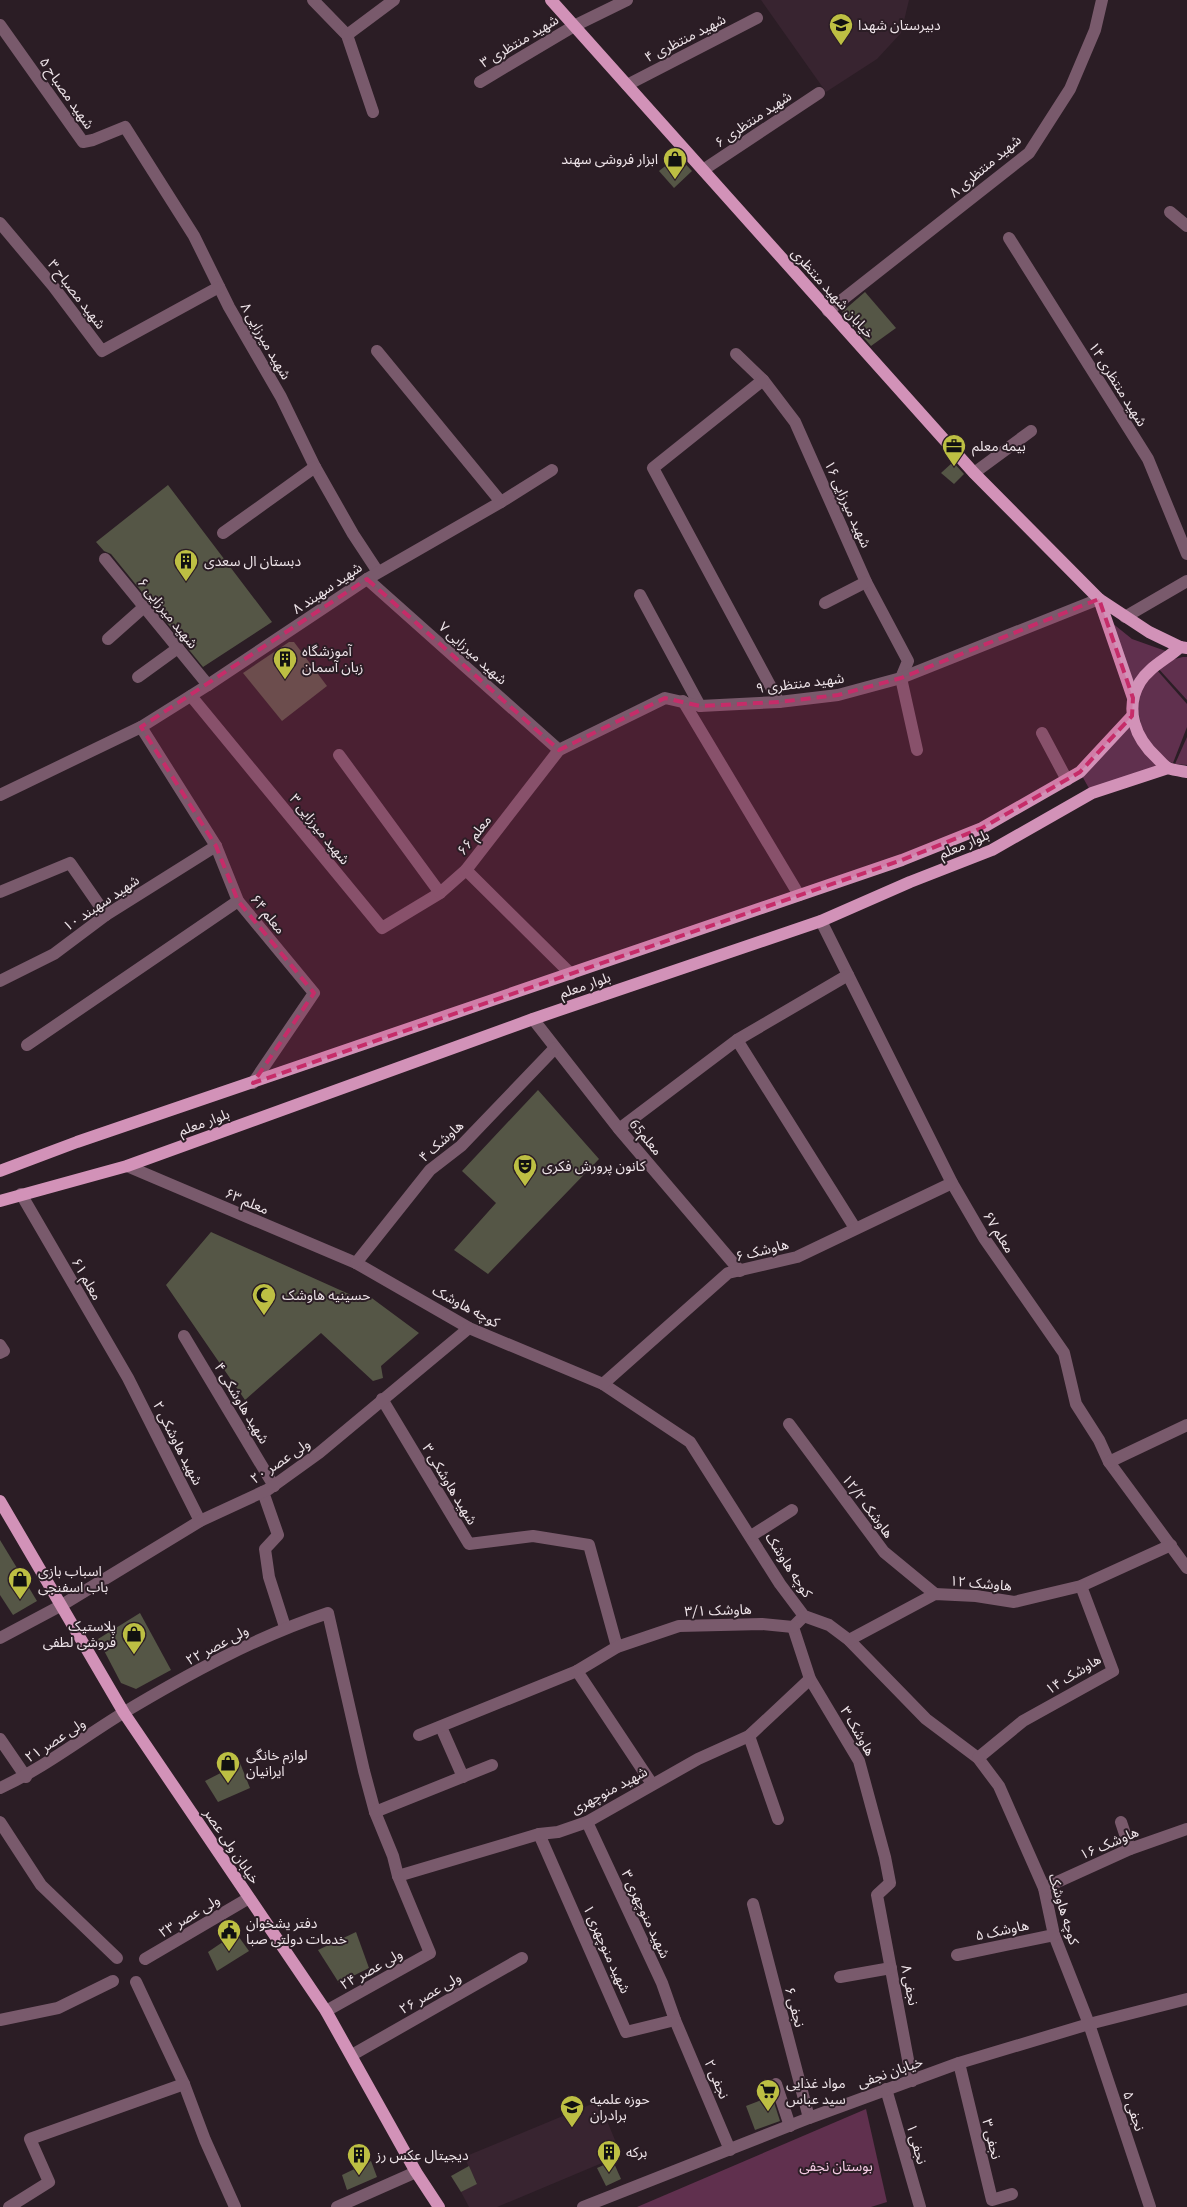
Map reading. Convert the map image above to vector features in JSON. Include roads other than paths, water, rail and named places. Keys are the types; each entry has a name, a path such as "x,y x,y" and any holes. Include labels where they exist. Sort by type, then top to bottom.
{"main road":[{"name":"خیابان شهید منتظری","path":"551,0 974,473 1099,599"},
{"path":"1099,599 1126,617 1184,648 1151,669 1140,682 1133,698 1132,716 1136,733 1146,748 1168,768 1187,772"},
{"path":"1099,599 1133,698"},
{"name":"بلوار معلم","path":"1,1168 902,860 982,828 1080,772 1132,716"},
{"name":"بلوار معلم","path":"0,1201 127,1166 533,1019 821,921 910,882 992,850 1092,793 1168,768"},
{"name":"خیابان ولی عصر","path":"0,1501 124,1713 326,2012 352,2055 416,2172 439,2207"}],"street":[{"path":"313,0 347,35 373,112"},
{"path":"347,35 394,0"},
{"name":"شهید منتظری ۳","path":"480,82 574,26 627,0"},
{"name":"شهید منتظری ۸","path":"828,311 1029,153 1070,89 1095,30 1102,0"},
{"name":"شهید منتظری ۴","path":"627,85 757,18"},
{"name":"شهید مصباح ۵","path":"0,25 83,142 125,127"},
{"name":"شهید منتظری ۶","path":"703,170 819,94"},
{"name":"شهید میرزایی ۸","path":"125,127 194,236 219,287 281,397 315,467 353,534 378,572"},
{"path":"1170,212 1187,226"},
{"name":"شهید مصباح ۳","path":"0,223 53,286 102,350 219,287"},
{"name":"شهید منتظری ۱۴","path":"1009,238 1148,459 1187,554"},
{"path":"377,351 501,502"},
{"name":"شهید میرزایی ۱۶","path":"736,354 763,380 795,422 866,582 908,660 901,678"},
{"path":"763,380 653,468 779,702"},
{"path":"974,473 1031,431"},
{"path":"223,533 315,467"},
{"name":"شهید سهبند ۸","path":"1,792 141,727 208,685 378,572 501,502 552,470"},
{"name":"شهید میرزایی ۶","path":"105,559 208,685"},
{"name":"شهید میرزایی ۷","path":"367,579 560,750"},
{"path":"1126,617 1187,581"},
{"path":"825,603 866,582"},
{"path":"640,595 700,706"},
{"name":"شهید منتظری ۹","path":"560,750 664,698 700,706 779,702 838,696 901,678 1099,599"},
{"path":"108,639 144,607"},
{"path":"138,677 178,648"},
{"path":"901,678 917,750"},
{"name":"شهید میرزایی ۳","path":"191,696 382,928 440,893"},
{"path":"682,701 799,895"},
{"name":"معلم ۶۴","path":"141,727 216,846 238,901 314,993 253,1083"},
{"path":"1042,733 1067,780"},
{"name":"معلم ۶۶","path":"560,750 466,870 571,974"},
{"path":"339,755 440,893 466,870"},
{"name":"شهید سهبند ۱۰","path":"0,981 54,954 106,915 216,846"},
{"path":"0,892 70,864 106,915"},
{"path":"28,1044 238,901"},
{"name":"معلم ۶۷","path":"821,921 952,1182 984,1238 1064,1353 1076,1404 1099,1440 1109,1462 1187,1568"},
{"path":"619,1129 737,1040 848,975"},
{"name":"معلم65","path":"533,1019 619,1129 740,1271"},
{"path":"737,1040 856,1228"},
{"name":"هاوشک ۴","path":"356,1263 430,1170 461,1146 555,1048"},
{"name":"معلم ۶۳","path":"127,1166 356,1263"},
{"name":"هاوشک ۶","path":"603,1384 728,1273 797,1257 952,1182"},
{"name":"معلم ۶۱","path":"21,1194 128,1378"},
{"name":"کوچه هاوشک","path":"356,1263 469,1328 603,1384 690,1442 780,1584 804,1616 829,1625 849,1640 926,1719 978,1758 999,1786 1044,1888 1054,1935 1089,2024"},
{"name":"ولی عصر ۲۰","path":"0,1638 62,1605 200,1521 274,1486 319,1453 469,1328"},
{"name":"شهید هاوشکی ۴","path":"184,1336 274,1486"},
{"name":"شهید هاوشکی ۲","path":"128,1378 200,1521"},
{"name":"شهید هاوشکی ۳","path":"382,1400 469,1544 533,1536 589,1545 617,1647"},
{"name":"هاوشک ۱۲/۲","path":"788,1424 884,1552 935,1594"},
{"path":"1109,1462 1187,1425"},
{"path":"262,1492 278,1535 265,1549 269,1577 285,1627"},
{"path":"751,1536 792,1510"},
{"name":"هاوشک ۱۲","path":"849,1640 935,1594 976,1596 1014,1602 1081,1586 1171,1545"},
{"name":"هاوشک ۱۴","path":"978,1758 1023,1721 1113,1670 1081,1586"},
{"name":"ولی عصر ۲۲","path":"124,1713 223,1657 285,1627 328,1613 375,1812"},
{"path":"792,1627 804,1616"},
{"name":"هاوشک ۳/۱","path":"419,1735 577,1671 617,1647 679,1626 762,1624 792,1627"},
{"name":"هاوشک ۳","path":"792,1627 810,1679 859,1761 885,1857 890,1883 877,1895"},
{"path":"577,1671 652,1784"},
{"name":"شهید منوچهری","path":"398,1876 540,1834 558,1832 587,1822 698,1759 748,1736 810,1679"},
{"name":"ولی عصر ۲۱","path":"0,1788 26,1776 124,1713"},
{"path":"441,1727 463,1778"},
{"path":"748,1736 778,1819"},
{"path":"0,1739 26,1776"},
{"path":"398,1876 393,1856 375,1812 492,1765"},
{"path":"0,1822 40,1885 117,1958"},
{"name":"شهید منوچهری ۳","path":"587,1822 662,1983 675,2020"},
{"path":"1121,1822 1130,1849"},
{"name":"هاوشک ۱۶","path":"1044,1888 1130,1849 1187,1829"},
{"name":"شهید منوچهری ۱","path":"540,1834 626,2032 675,2020"},
{"name":"ولی عصر ۲۴","path":"326,2012 430,1953 398,1876"},
{"name":"نجفی ۸","path":"877,1895 912,2081"},
{"name":"ولی عصر ۲۳","path":"145,1959 249,1898"},
{"name":"نجفی ۶","path":"753,1904 809,2118"},
{"name":"هاوشک ۵","path":"957,1955 1054,1935"},
{"name":"ولی عصر ۲۶","path":"352,2055 522,1958"},
{"path":"840,1977 892,1968"},
{"path":"0,2020 58,2008 113,1981"},
{"path":"136,1982 184,2084 205,2140 235,2207"},
{"name":"خیابان نجفی","path":"585,2206 809,2118 959,2063 1089,2024 1187,1999"},
{"name":"نجفی ۲","path":"675,2020 730,2150"},
{"name":"نجفی ۵","path":"1089,2024 1150,2207"},
{"name":"نجفی ۳","path":"959,2063 992,2200 1012,2194"},
{"path":"9,2207 49,2182 30,2139 184,2084"},
{"path":"776,2084 790,2126"},
{"name":"نجفی ۱","path":"886,2089 920,2207"},
{"path":"337,2207 416,2172"}],"place":[{"name":"دبیرستان شهدا","path":"841,46"},
{"name":"ابزار فروشی سهند","path":"675,180"},
{"name":"بیمه معلم","path":"954,467"},
{"name":"دبستان ال سعدی","path":"186,582"},
{"name":"آموزشگاه زبان آسمان","path":"285,680"},
{"name":"کانون پرورش فکری","path":"525,1187"},
{"name":"حسینیه هاوشک","path":"264,1316"},
{"name":"اسباب بازی باب اسفنجی","path":"20,1600"},
{"name":"پلاستیک فروشی لطفی","path":"134,1655"},
{"name":"لوازم خانگی ایرانیان","path":"228,1784"},
{"name":"دفتر یشخوان خدمات دولتی صبا","path":"229,1952"},
{"name":"مواد غذایی سید عباس","path":"768,2112"},
{"name":"حوزه علمیه برادران","path":"572,2128"},
{"name":"برکه","path":"609,2173"},
{"name":"دیجیتال عکس رز","path":"359,2176"}],"park label":[{"name":"بوستان نجفی","path":"836,2166"}]}
